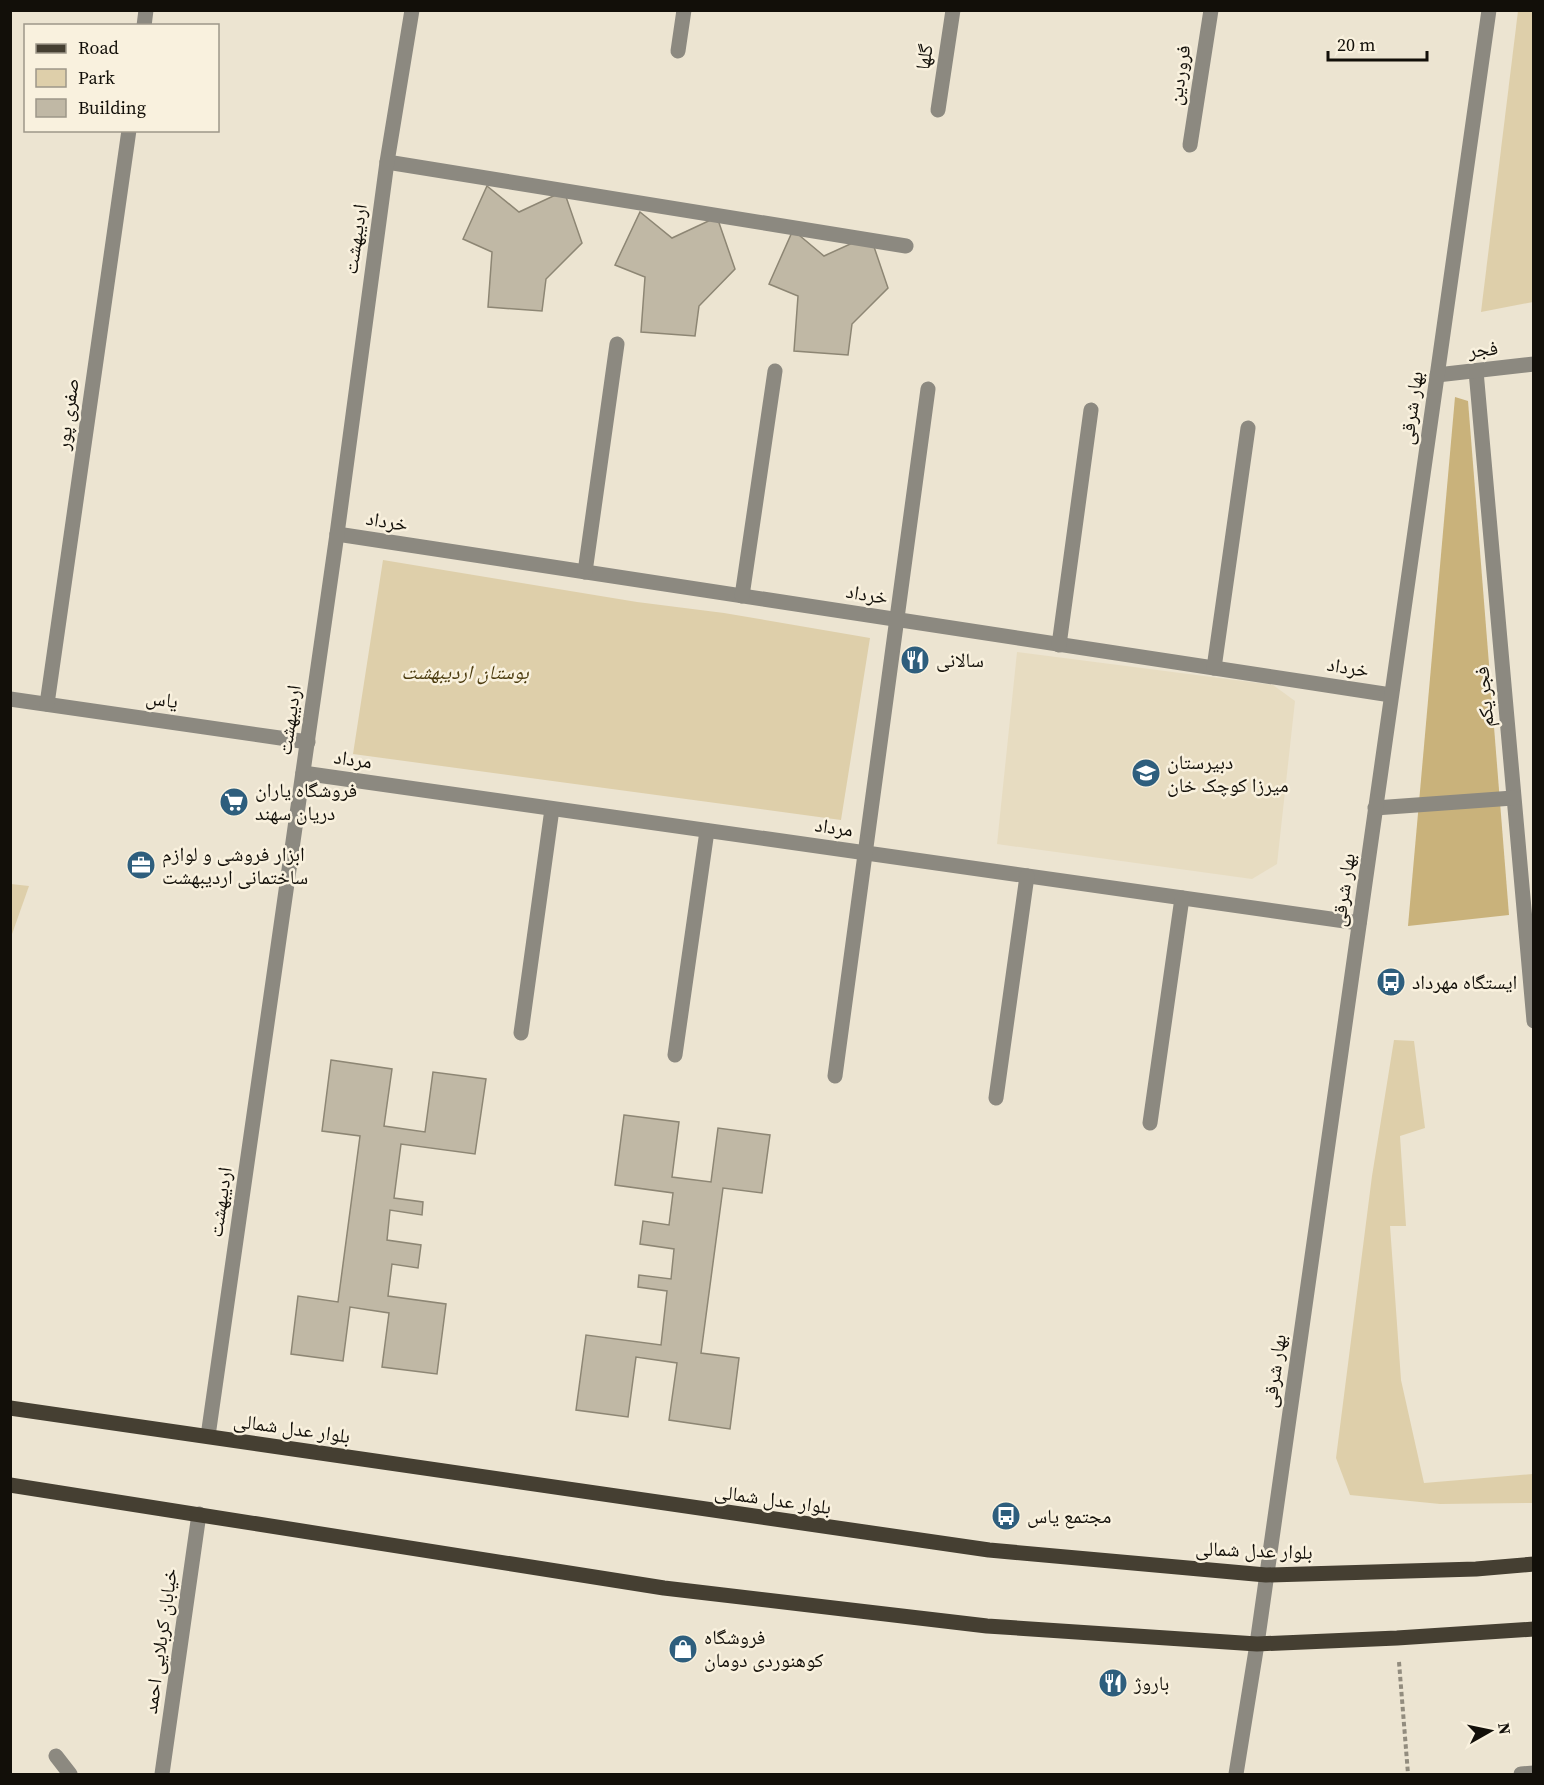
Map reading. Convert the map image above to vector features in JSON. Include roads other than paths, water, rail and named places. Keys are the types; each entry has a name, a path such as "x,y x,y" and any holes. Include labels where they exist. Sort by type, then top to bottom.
{"main road":[{"name":"بلوار عدل شمالی","path":"10,1408 989,1550 1266,1575 1476,1569 1533,1564"},
{"path":"10,1485 664,1588 987,1626 1257,1644 1533,1629"}],"street":[{"name":"اردیبهشت","path":"208,1437 308,742 387,162 412,10"},
{"path":"678,51 684,10"},
{"name":"گلها","path":"938,110 953,10"},
{"name":"فروردین","path":"1190,145 1210,10"},
{"name":"بهار شرقی","path":"1236,1774 1257,1644 1489,10"},
{"name":"صفری پور","path":"47,704 129,132"},
{"path":"387,162 906,246"},
{"path":"585,572 617,344"},
{"name":"فجر","path":"1437,375 1533,364"},
{"path":"742,596 775,371"},
{"name":"فجر یکم","path":"1476,371 1533,1021"},
{"path":"835,1076 928,389"},
{"path":"1059,645 1091,410"},
{"path":"1214,668 1248,428"},
{"name":"خرداد","path":"337,534 1391,695"},
{"name":"یاس","path":"10,699 308,742"},
{"name":"مرداد","path":"303,773 1359,923"},
{"path":"1375,808 1513,798"},
{"path":"521,1033 552,809"},
{"path":"675,1054 707,831"},
{"path":"996,1098 1027,876"},
{"path":"1150,1123 1182,898"},
{"name":"خیابان کربلایی احمد","path":"162,1774 199,1514"},
{"path":"56,1756 70,1774"},
{"path":"1521,1774 1533,1773"}],"place":[{"name":"سالانی","path":"915,660"},
{"name":"دبیرستان میرزا کوچک خان","path":"1146,773"},
{"name":"فروشگاه یاران دریان سهند","path":"234,802"},
{"name":"ابزار فروشی و لوازم ساختمانی اردیبهشت","path":"141,865"},
{"name":"ایستگاه مهرداد","path":"1391,982"},
{"name":"مجتمع یاس","path":"1006,1516"},
{"name":"فروشگاه کوهنوردی دومان","path":"683,1649"},
{"name":"باروژ","path":"1113,1683"}],"park label":[{"name":"بوستان اردیبهشت","path":"465,672"}]}
